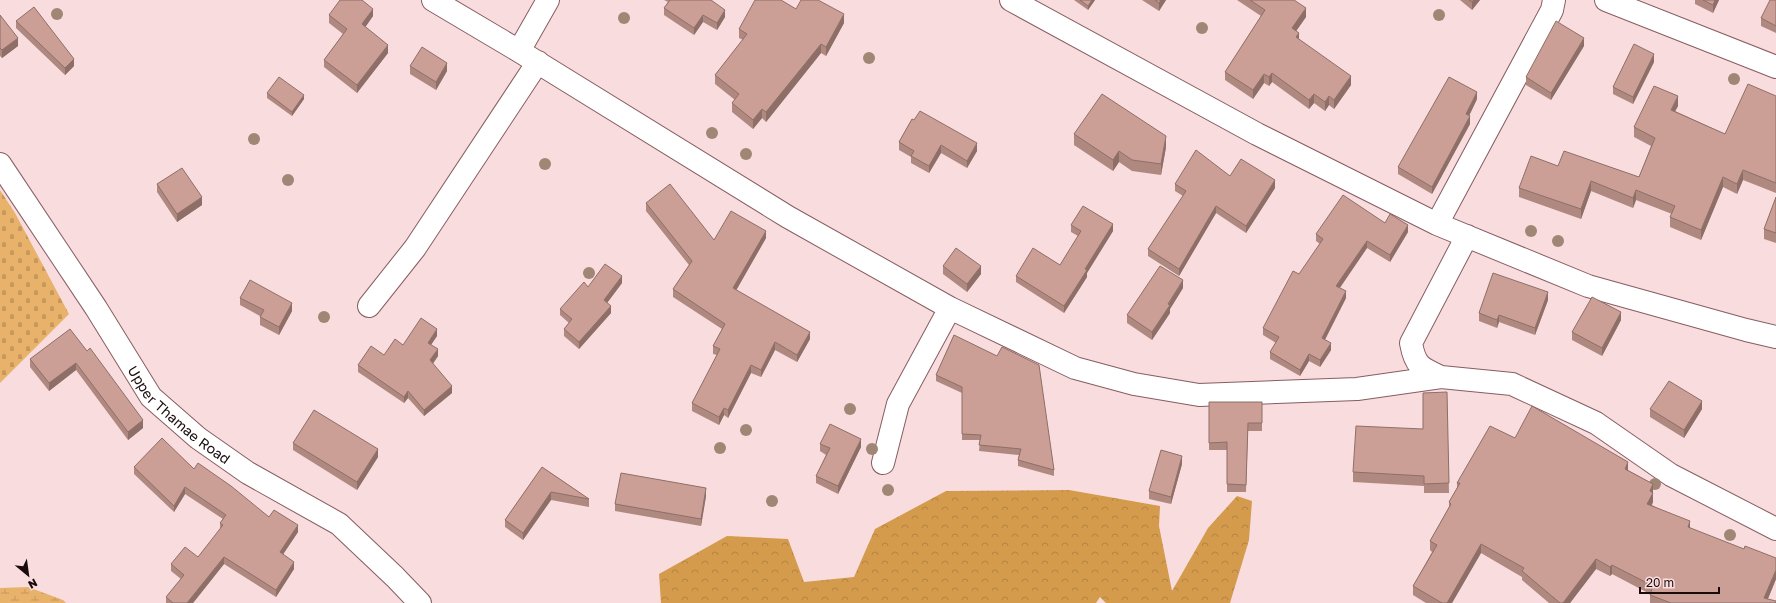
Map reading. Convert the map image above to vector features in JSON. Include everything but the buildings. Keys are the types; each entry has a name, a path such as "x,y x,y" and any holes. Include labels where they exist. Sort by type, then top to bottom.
{"street":[{"path":"433,0 538,62 788,218 950,308 1075,368 1134,384 1200,395 1357,389 1441,377 1512,384 1596,423 1671,475 1776,529"},
{"path":"519,51 548,0"},
{"path":"1011,0 1257,134 1437,224 1588,286 1776,337"},
{"path":"1437,224 1552,10 1554,0"},
{"path":"1606,0 1776,67"},
{"path":"368,306 415,248 538,62"},
{"name":"Upper Thamae Road","path":"0,164 96,308 151,397 198,438 248,473 338,524 395,576 420,603"},
{"path":"1441,377 1426,370 1414,359 1411,344 1467,236"},
{"path":"883,463 898,404 950,308"}],"green space":[{"path":"0,190 15,213 69,314 0,383"},
{"path":"1069,490 1160,506 1159,526 1172,591 1208,528 1237,496 1252,501 1249,540 1230,603 1106,603 1100,597 1096,603 661,603 659,574 727,536 788,539 804,582 854,577 875,529 946,491"},
{"path":"28,587 63,600 66,603 0,603 0,588"}]}
